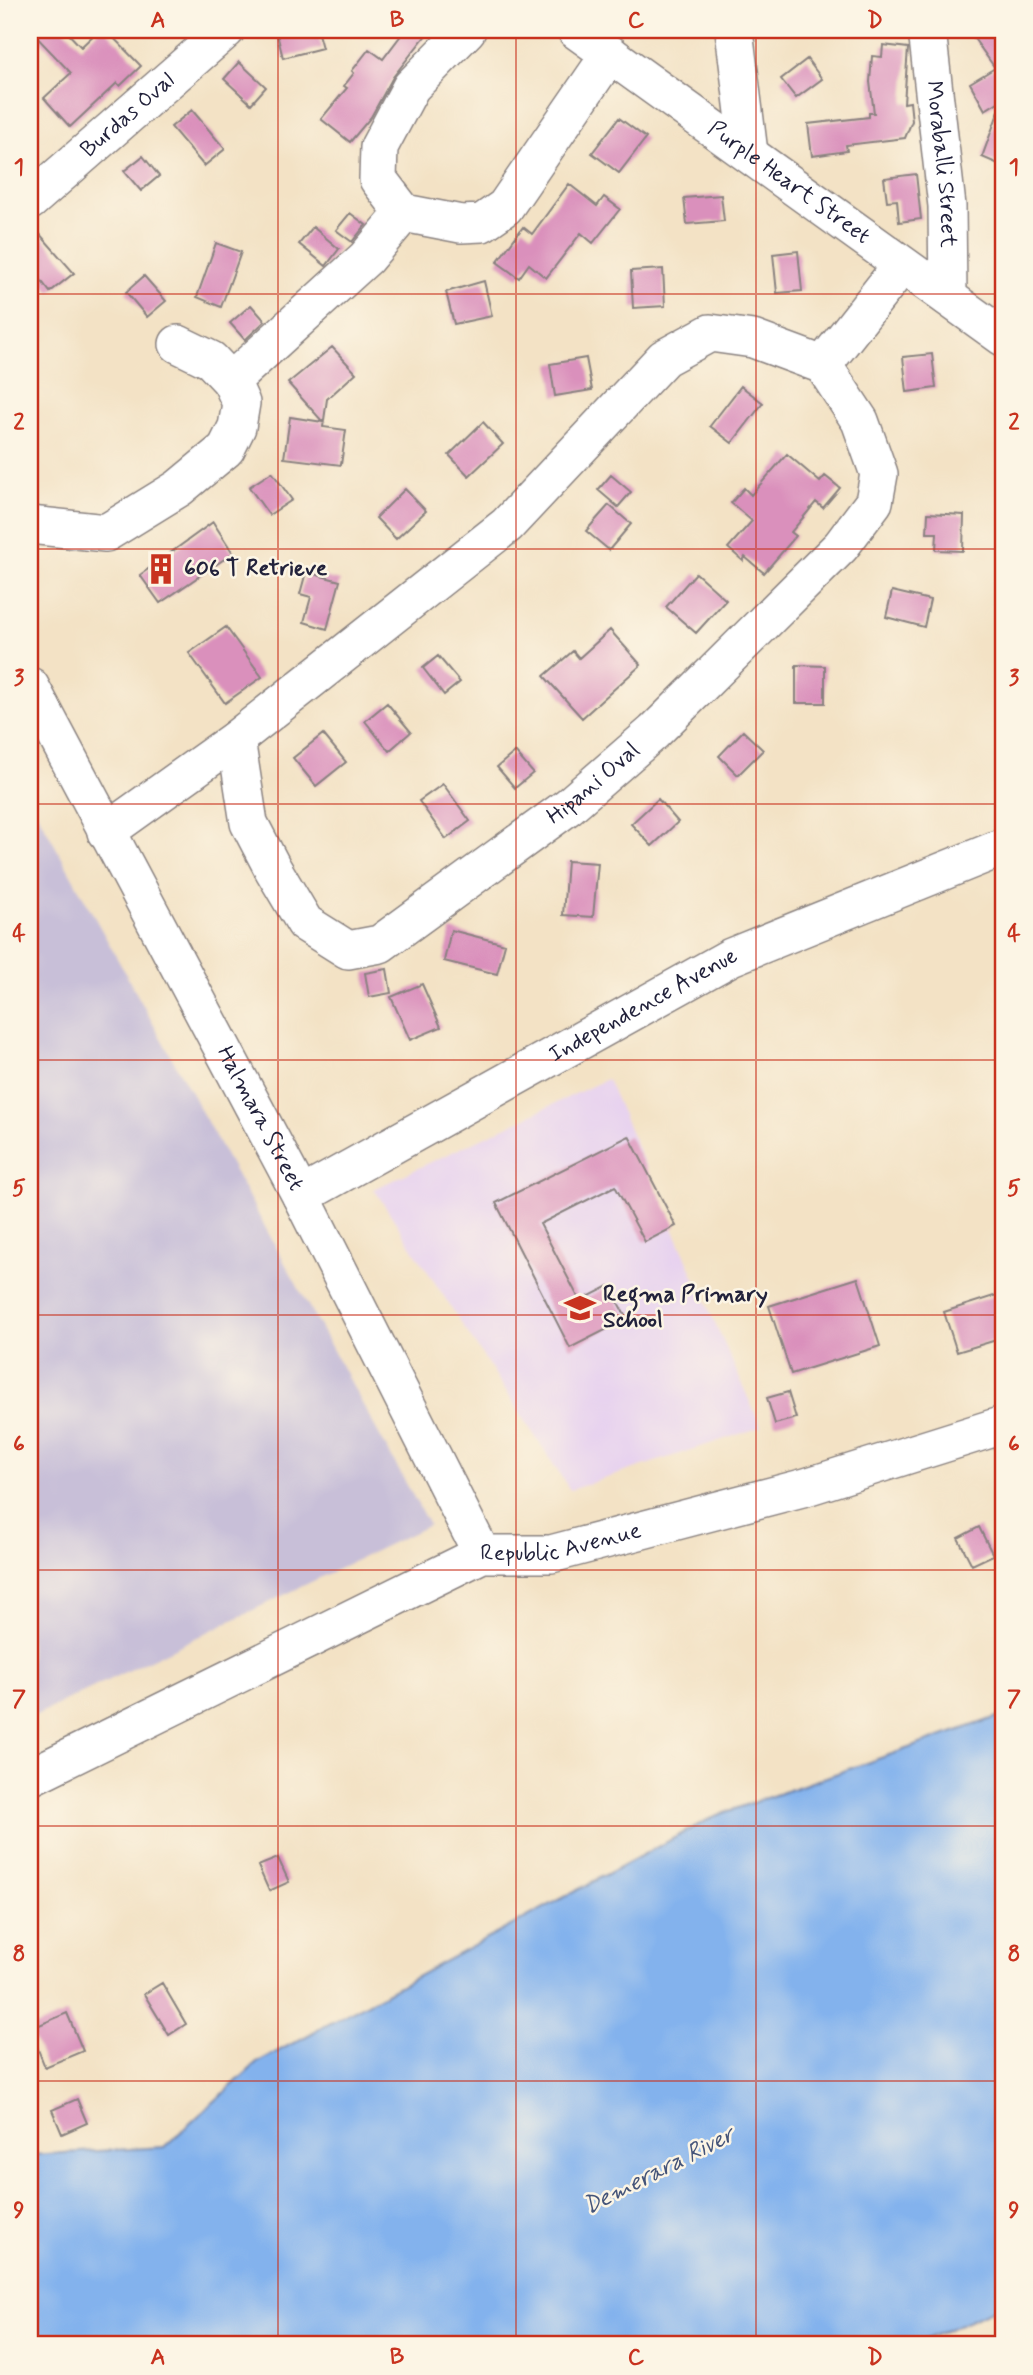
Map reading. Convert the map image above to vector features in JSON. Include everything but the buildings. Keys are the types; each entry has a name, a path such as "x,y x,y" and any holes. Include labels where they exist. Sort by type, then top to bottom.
{"street":[{"name":"Burdas Oval","path":"30,201 226,30"},
{"path":"467,30 411,88 379,147 378,179 404,213 461,224 482,223 505,207 610,54"},
{"name":"Purple Heart Street","path":"576,30 1003,337"},
{"path":"734,30 749,153"},
{"name":"Moraballi Street","path":"927,30 947,206 948,297"},
{"path":"231,381 366,258 404,213"},
{"path":"106,832 236,739 507,525 664,358 710,333 753,339 823,365 901,266"},
{"path":"30,525 106,533 179,488 226,449 237,427 241,403 231,381 211,360 178,344"},
{"name":"Hipani Oval","path":"236,739 249,823 305,922 348,950 380,944 579,798 654,732 841,546 874,502 879,474 860,421 823,365"},
{"name":"Halmara Street","path":"30,686 301,1196 482,1554"},
{"name":"Independence Avenue","path":"301,1196 731,957 1003,847"},
{"name":"Republic Avenue","path":"30,1777 482,1554 551,1554 806,1487 1003,1425"}],"shaded area":[{"path":"30,800 429,1525 30,1718"},
{"name":"Regma Primary School","path":"607,1079 761,1427 570,1490 374,1189"}],"water":[{"name":"Demerara River","path":"1003,1715 1003,2305 914,2345 30,2345 30,2155 164,2147 258,2062 715,1816"}],"place":[{"name":"606 T Retrieve","path":"161,569"},
{"name":"Regma Primary School","path":"580,1308"}]}
